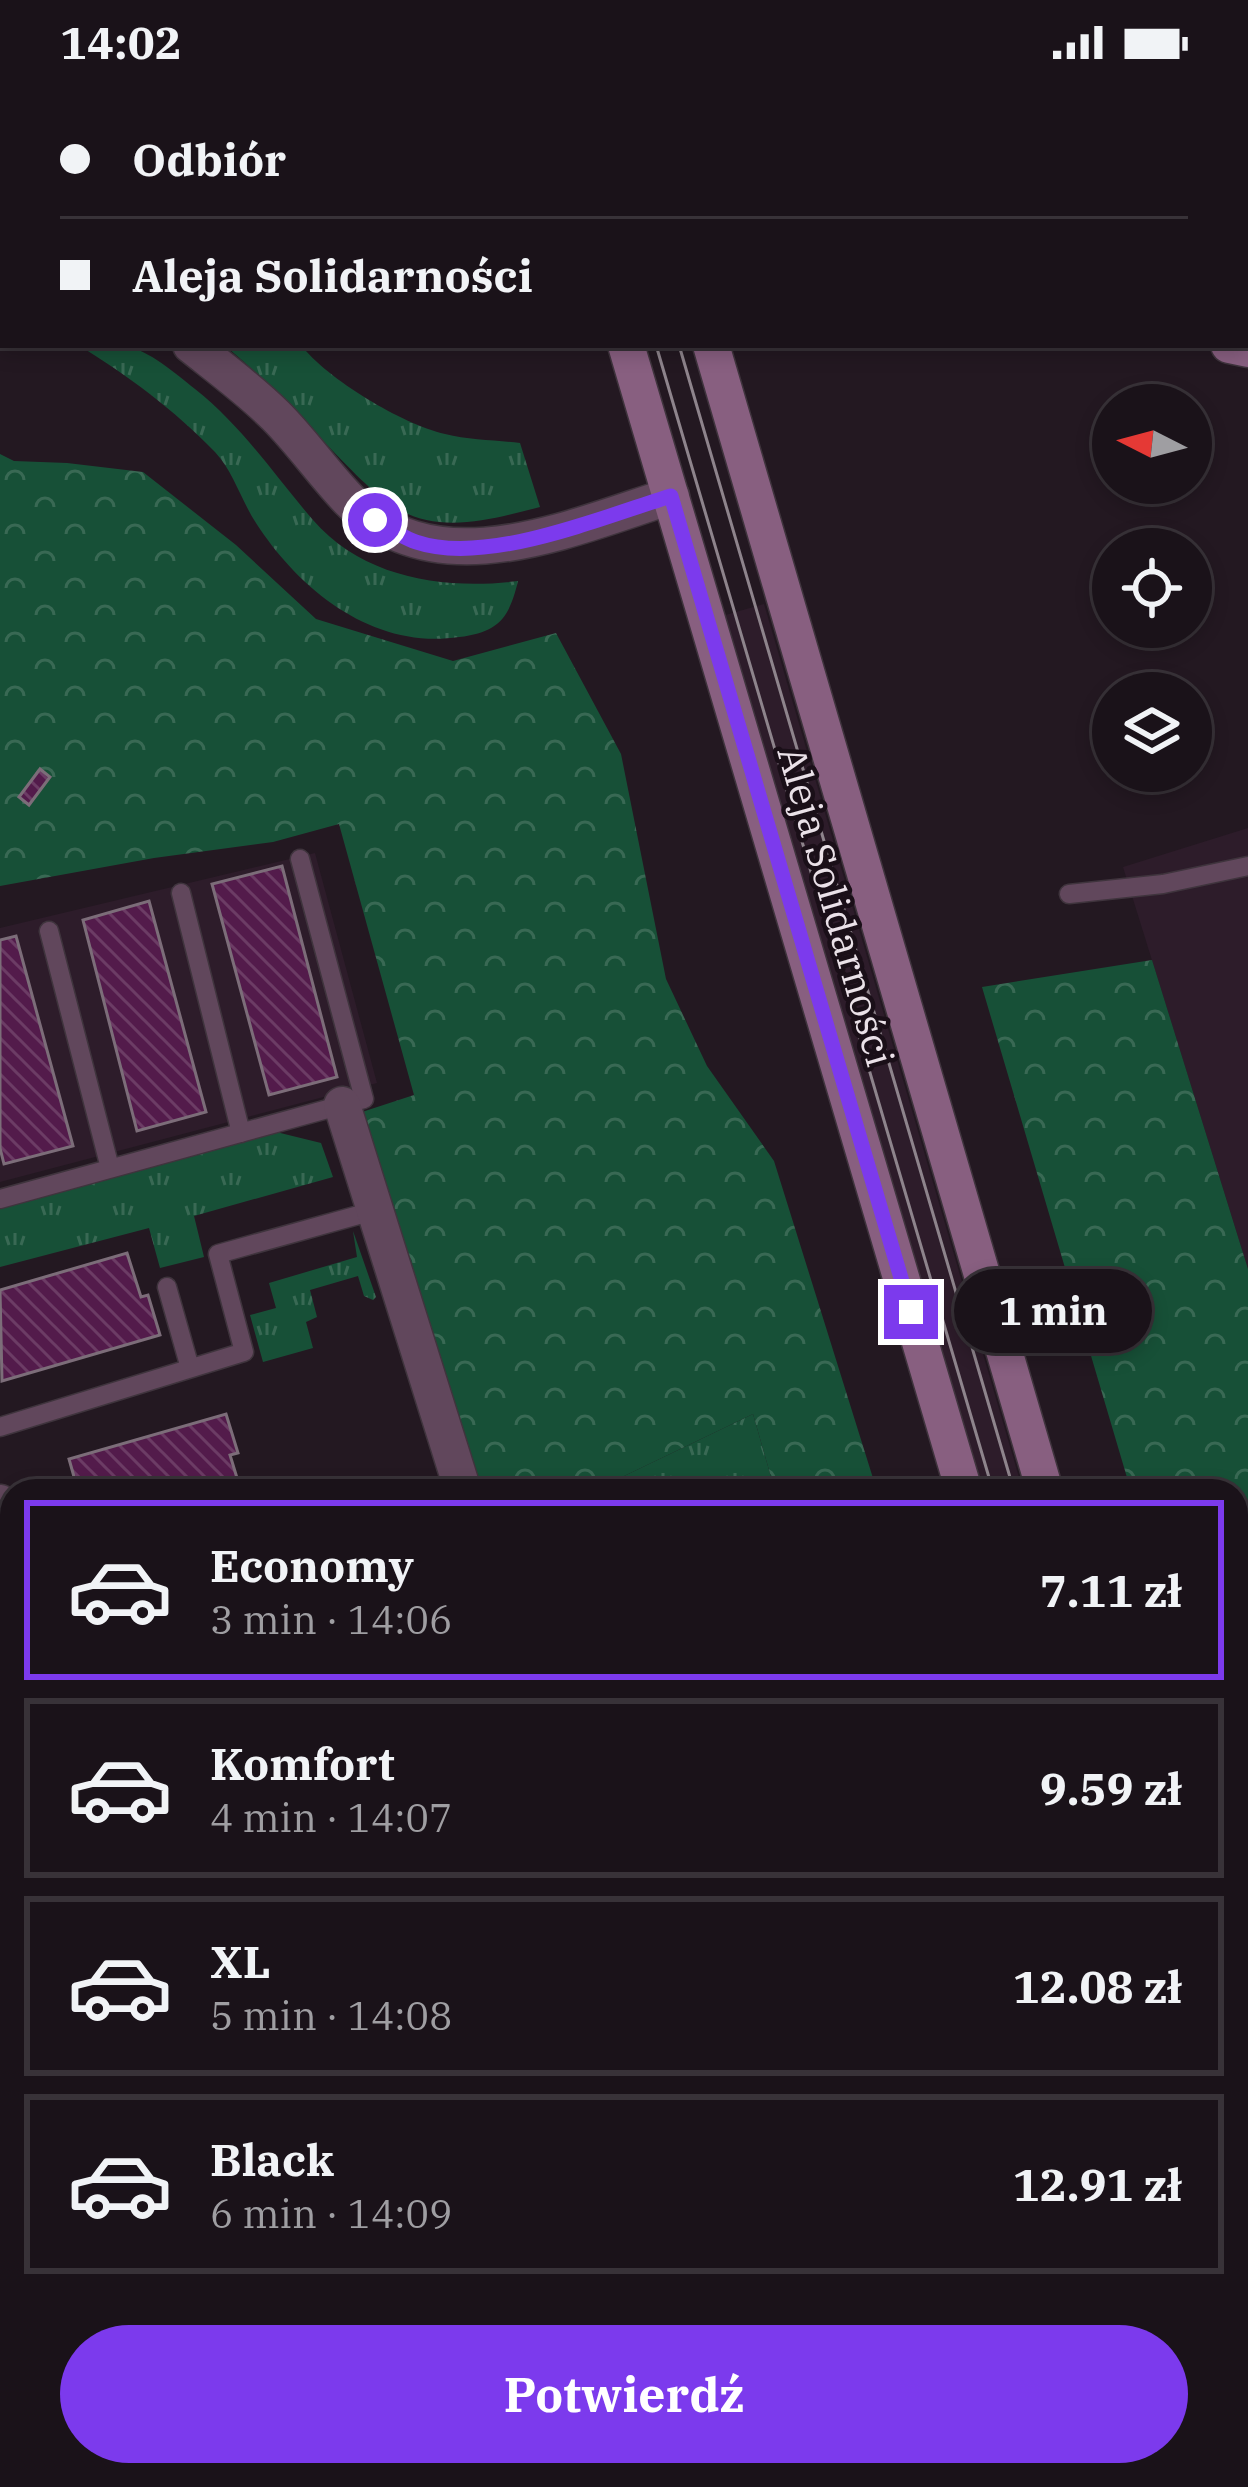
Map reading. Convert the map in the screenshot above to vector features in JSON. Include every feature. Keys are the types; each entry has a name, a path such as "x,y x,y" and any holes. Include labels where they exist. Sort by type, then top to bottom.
{"street":[{"path":"195,348 271,411 350,501 417,542 461,548 512,542 671,496"},
{"name":"Aleja Solidarności","path":"627,348 960,1479"},
{"name":"Aleja Solidarności","path":"712,348 1042,1479"},
{"path":"353,1102 373,1211 459,1479"}],"lane":[{"path":"0,1199 353,1102 300,859"},
{"path":"1069,894 1163,884 1248,866"},
{"path":"181,893 241,1132"},
{"path":"49,931 110,1168"},
{"path":"0,1427 244,1352 218,1254 373,1211"},
{"path":"167,1287 190,1368"}],"shaded area":[{"path":"764,604 1019,1479 980,1479 722,616"},
{"path":"1248,828 1248,1269 1123,867"},
{"path":"315,853 377,1083 0,1182 0,928"}],"green space":[{"path":"83,348 132,348 171,370 228,419 313,520 356,556 381,568 435,581 518,581 506,614 483,631 428,639 369,625 342,610 274,548 215,452"},
{"path":"227,348 304,348 347,385 408,421 454,436 520,443 540,507 453,523 418,518 361,480"},
{"path":"0,454 14,461 143,472 236,545 316,619 453,661 556,633 621,754 666,979 707,1066 774,1161 873,1479 772,1479 753,1414 618,1479 477,1479 362,1112 414,1095 339,824 273,842 0,886"},
{"path":"1152,960 1248,1269 1248,1479 1127,1479 982,987"},
{"path":"268,1130 321,1143 333,1177 194,1216 204,1257 160,1268 149,1228 0,1267 0,1203"},
{"path":"353,1231 376,1297 364,1296 358,1276 310,1290 317,1317 306,1322 313,1348 263,1362 250,1315 276,1308 269,1283 357,1257"},
{"path":"753,1414 772,1479 618,1479"}],"building":[{"path":"40,769 50,777 29,805 19,797"},
{"path":"282,866 337,1077 269,1095 212,884"},
{"path":"149,901 206,1112 137,1131 83,920"},
{"path":"16,936 73,1146 4,1164 0,1148 0,940"},
{"path":"127,1253 141,1297 148,1295 160,1335 2,1381 0,1290"},
{"path":"226,1414 238,1453 230,1455 237,1479 75,1479 69,1459"}],"tram line":[{"path":"657,348 989,1479"},
{"path":"680,348 1010,1479"}],"route":[{"path":"375,520 417,542 461,548 512,542 671,496 911,1312"}]}
